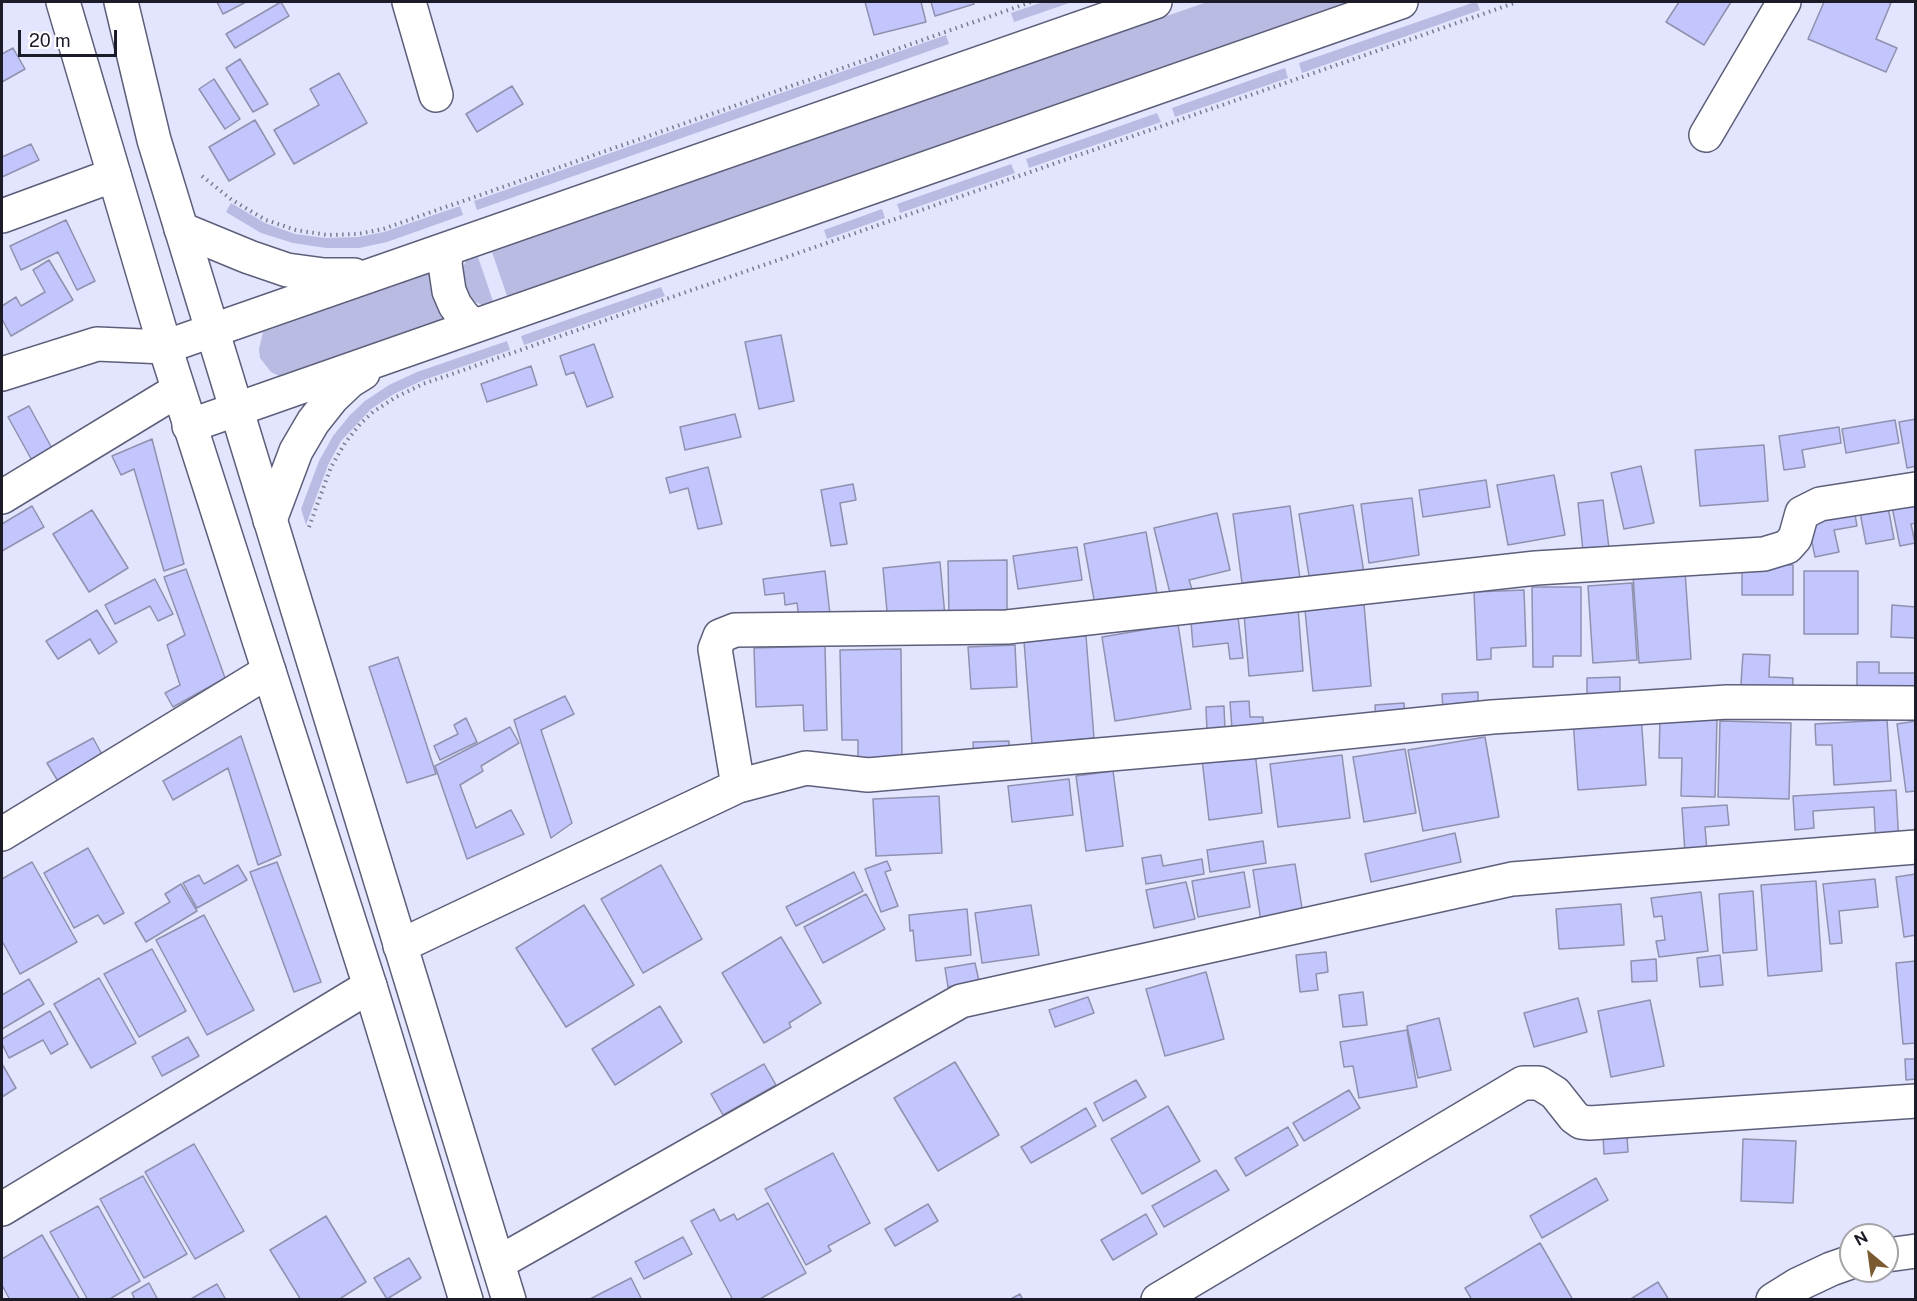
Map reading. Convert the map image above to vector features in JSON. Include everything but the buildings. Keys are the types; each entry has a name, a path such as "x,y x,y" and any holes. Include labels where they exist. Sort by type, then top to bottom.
{"street":[{"path":"63,2 189,426 370,986 466,1299"},
{"path":"121,2 154,140 509,1299"},
{"path":"409,2 436,95"},
{"path":"2,374 97,344 165,347 1155,2"},
{"path":"189,426 1401,2"},
{"path":"1706,135 1785,2"},
{"path":"2,216 114,175"},
{"path":"181,229 287,270 324,275 362,275 394,268"},
{"path":"447,249 445,264 449,291 459,310 473,326"},
{"path":"270,520 296,451 313,422 332,398 350,381 406,350"},
{"path":"2,496 178,390"},
{"path":"738,786 715,649 720,636 735,630 1007,627 1536,568 1764,554 1787,547 1795,538 1802,513 1820,504 1916,489"},
{"path":"2,834 269,671"},
{"path":"400,946 738,786 806,768 868,775 1249,742 1492,717 1727,702 1916,703"},
{"path":"498,1263 961,1002 1512,879 1916,847"},
{"path":"2,1209 370,986"},
{"path":"1158,1299 1523,1083 1539,1083 1555,1094 1574,1118 1590,1123 1916,1101"},
{"path":"1899,1253 1916,1251"},
{"path":"1773,1299 1797,1285 1839,1266"}],"path":[{"path":"198,173 232,200 266,220 296,230 327,235 358,234 383,229 1031,2"},
{"path":"308,533 331,467 345,443 373,412 396,397 423,384 1517,2"}],"shaded area":[{"path":"1043,2 1072,2 1014,22 1011,13"},
{"path":"1207,2 1349,2 507,296 492,252"},
{"path":"1475,2 1480,10 1302,73 1299,63"},
{"path":"946,35 949,44 477,210 474,201"},
{"path":"1285,68 1288,78 1175,117 1172,108"},
{"path":"1157,113 1161,122 1029,168 1026,159"},
{"path":"1011,164 1015,173 900,213 897,204"},
{"path":"231,203 265,223 295,234 326,238 358,237 384,232 460,206 463,215 387,242 359,248 326,248 293,243 261,233 226,212"},
{"path":"882,209 885,218 827,239 824,230"},
{"path":"478,257 493,301 482,305 473,301 462,287 462,269 466,261"},
{"path":"431,273 446,318 279,376 271,372 260,358 259,349 263,332"},
{"path":"661,287 665,296 524,345 521,336"},
{"path":"507,341 510,350 421,381 394,394 371,409 341,441 328,465 306,525 301,509 319,461 333,436 365,401 389,385 417,372"}]}
